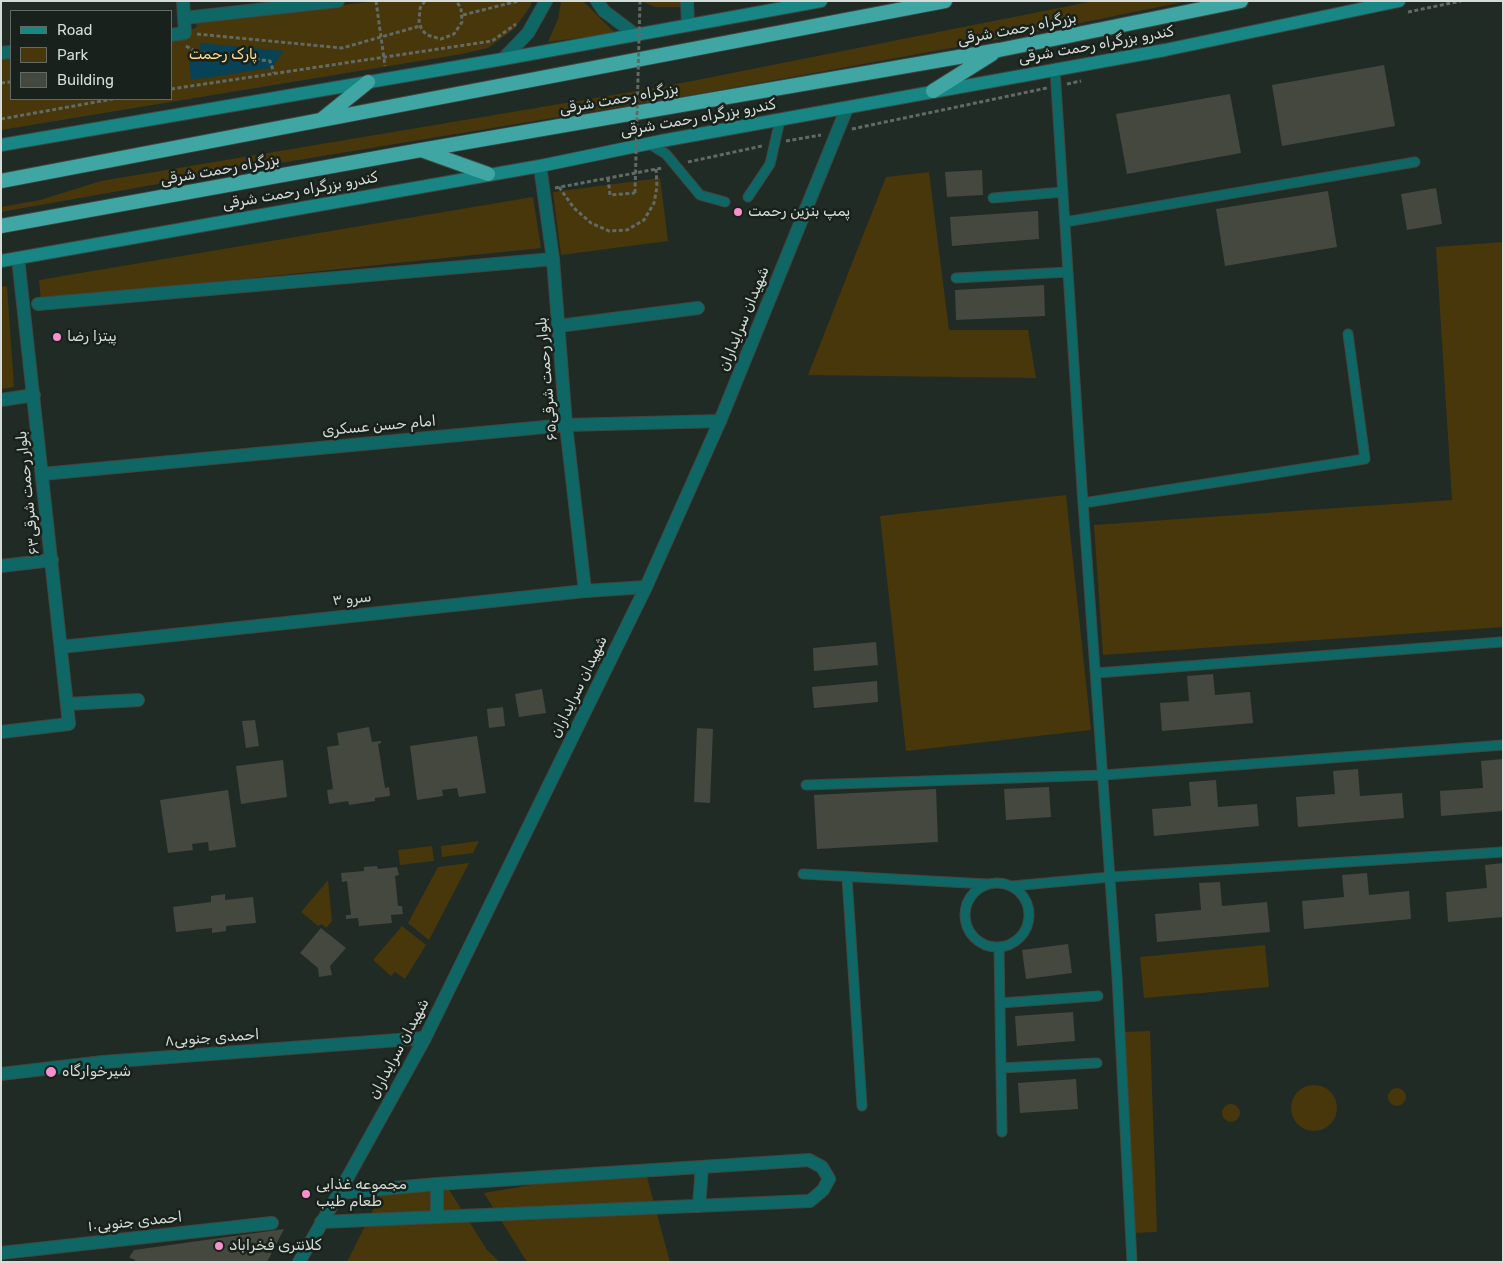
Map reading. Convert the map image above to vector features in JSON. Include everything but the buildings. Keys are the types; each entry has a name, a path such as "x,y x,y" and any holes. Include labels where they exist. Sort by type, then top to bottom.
{"highway":[{"path":"905,1 926,5"},
{"name":"بزرگراه رحمت شرقی","path":"1,181 945,1"},
{"name":"بزرگراه رحمت شرقی","path":"1,226 421,150 999,50 1241,1"},
{"path":"934,91 999,50"},
{"path":"320,121 368,82"},
{"path":"421,150 488,174"}],"main road":[{"path":"1,146 503,59 821,1"},
{"name":"کندرو بزرگراه رحمت شرقی","path":"1,261 540,166 648,143 1401,7"}],"street":[{"path":"172,34 185,33 183,1"},
{"path":"184,18 338,1"},
{"path":"503,59 528,33 546,1"},
{"path":"596,1 604,11 636,35"},
{"path":"687,1 688,25"},
{"name":"شهیدان سرایداران","path":"299,1262 339,1194 425,1038 646,587 720,421 836,132 848,108"},
{"name":"بلوار رحمت شرقی۶۵","path":"540,166 553,259 566,425 585,591"},
{"name":"بلوار رحمت شرقی۶۳","path":"1,732 69,724 18,258"},
{"path":"38,304 553,259"},
{"path":"558,326 698,308"},
{"path":"1,400 34,395"},
{"name":"امام حسن عسکری","path":"42,474 566,425 720,421"},
{"path":"1,566 52,560"},
{"name":"سرو ۳","path":"61,646 585,591 646,587"},
{"path":"67,704 138,700"},
{"name":"احمدی جنوبی۸","path":"1,1074 103,1062 425,1038"},
{"path":"321,1222 810,1201 824,1190 829,1179 822,1167 809,1160 437,1184 339,1194"},
{"path":"699,1206 702,1167"},
{"path":"437,1184 437,1217"},
{"name":"احمدی جنوبی۱۰","path":"1,1253 272,1223"}],"lane":[{"path":"1055,70 1083,503 1117,976 1132,1262"},
{"path":"748,197 770,164 780,120"},
{"path":"648,143 666,154 700,195 725,202"},
{"path":"1064,222 1415,162"},
{"path":"993,198 1063,192"},
{"path":"956,278 1068,272"},
{"path":"1083,503 1365,459 1348,334"},
{"path":"1096,673 1501,642"},
{"path":"806,785 1104,775 1503,746"},
{"path":"803,874 996,883 1012,886 1110,877 1503,852"},
{"path":"847,877 862,1106"},
{"path":"988,884 980,888 969,900 965,916 970,932 976,939 990,946 999,947 1015,942 1026,929 1028,921 1028,905 1024,897 1012,886"},
{"path":"999,947 1002,1132"},
{"path":"1000,1003 1098,996"},
{"path":"1001,1068 1097,1063"}],"path":[{"path":"376,1 387,79"},
{"path":"425,1 418,15 420,26 427,35 441,39 448,38 459,29 463,15 456,1"},
{"path":"463,15 518,1"},
{"path":"608,178 610,195 635,193 640,1"},
{"path":"1401,7 1461,1"},
{"path":"172,88 492,41 521,20"},
{"path":"185,33 342,48 420,26"},
{"path":"196,52 270,61 274,73"},
{"path":"544,190 656,169 1085,80"},
{"path":"1,119 107,100"},
{"path":"559,187 574,208 591,223 610,231 627,230 644,220 654,203 657,187 656,169"}],"green space":[{"name":"پارک رحمت","path":"380,1 532,1 530,7 514,29 488,48 462,54 1,130 1,59 10,57 10,100 172,100 172,35 185,33 197,27 195,20"},
{"path":"561,1 583,1 615,33 548,42 558,19"},
{"path":"641,1 685,1 683,7 655,7"},
{"path":"1094,1 1188,1 1012,37 698,94 226,172 1,212 1,207 40,200 101,181 667,86"},
{"path":"929,172 949,330 1028,330 1036,378 808,375 886,177"},
{"path":"660,178 668,241 561,255 553,192"},
{"path":"533,197 541,248 41,300 39,280"},
{"path":"1503,242 1503,627 1103,655 1094,525 1452,500 1436,247"},
{"path":"7,286 14,387 1,389 1,287"},
{"path":"1066,495 1091,730 906,751 880,516"},
{"path":"479,841 473,853 442,857 441,846"},
{"path":"432,846 434,861 400,865 398,850"},
{"path":"469,863 429,940 408,923 438,867"},
{"path":"328,880 332,921 326,928 322,924 318,926 301,912"},
{"path":"402,926 426,945 405,979 395,972 391,976 373,960"},
{"path":"1265,945 1269,987 1144,998 1140,957"},
{"path":"1150,1031 1157,1232 1132,1233 1125,1032"},
{"path":"1314,1085 1327,1089 1333,1095 1337,1108 1333,1121 1327,1127 1314,1131 1301,1127 1295,1121 1291,1108 1295,1095 1301,1089"},
{"path":"1397,1088 1403,1091 1406,1097 1403,1103 1397,1106 1391,1103 1388,1097 1391,1091"},
{"path":"1231,1104 1237,1107 1240,1113 1237,1119 1231,1122 1225,1119 1222,1113 1225,1107"},
{"path":"644,1166 670,1262 527,1262 484,1193"},
{"path":"385,1186 448,1188 487,1250 500,1262 347,1262"}],"water":[{"path":"200,43 284,51 271,68 191,80 189,57 201,56"}],"place":[{"name":"پمپ بنزین رحمت","path":"738,212"},
{"name":"پیتزا رضا","path":"57,337"},
{"name":"شیرخوارگاه","path":"51,1072"},
{"name":"مجموعه غذایی طعام طیب","path":"306,1194"},
{"name":"کلانتری فخراباد","path":"219,1246"}]}
